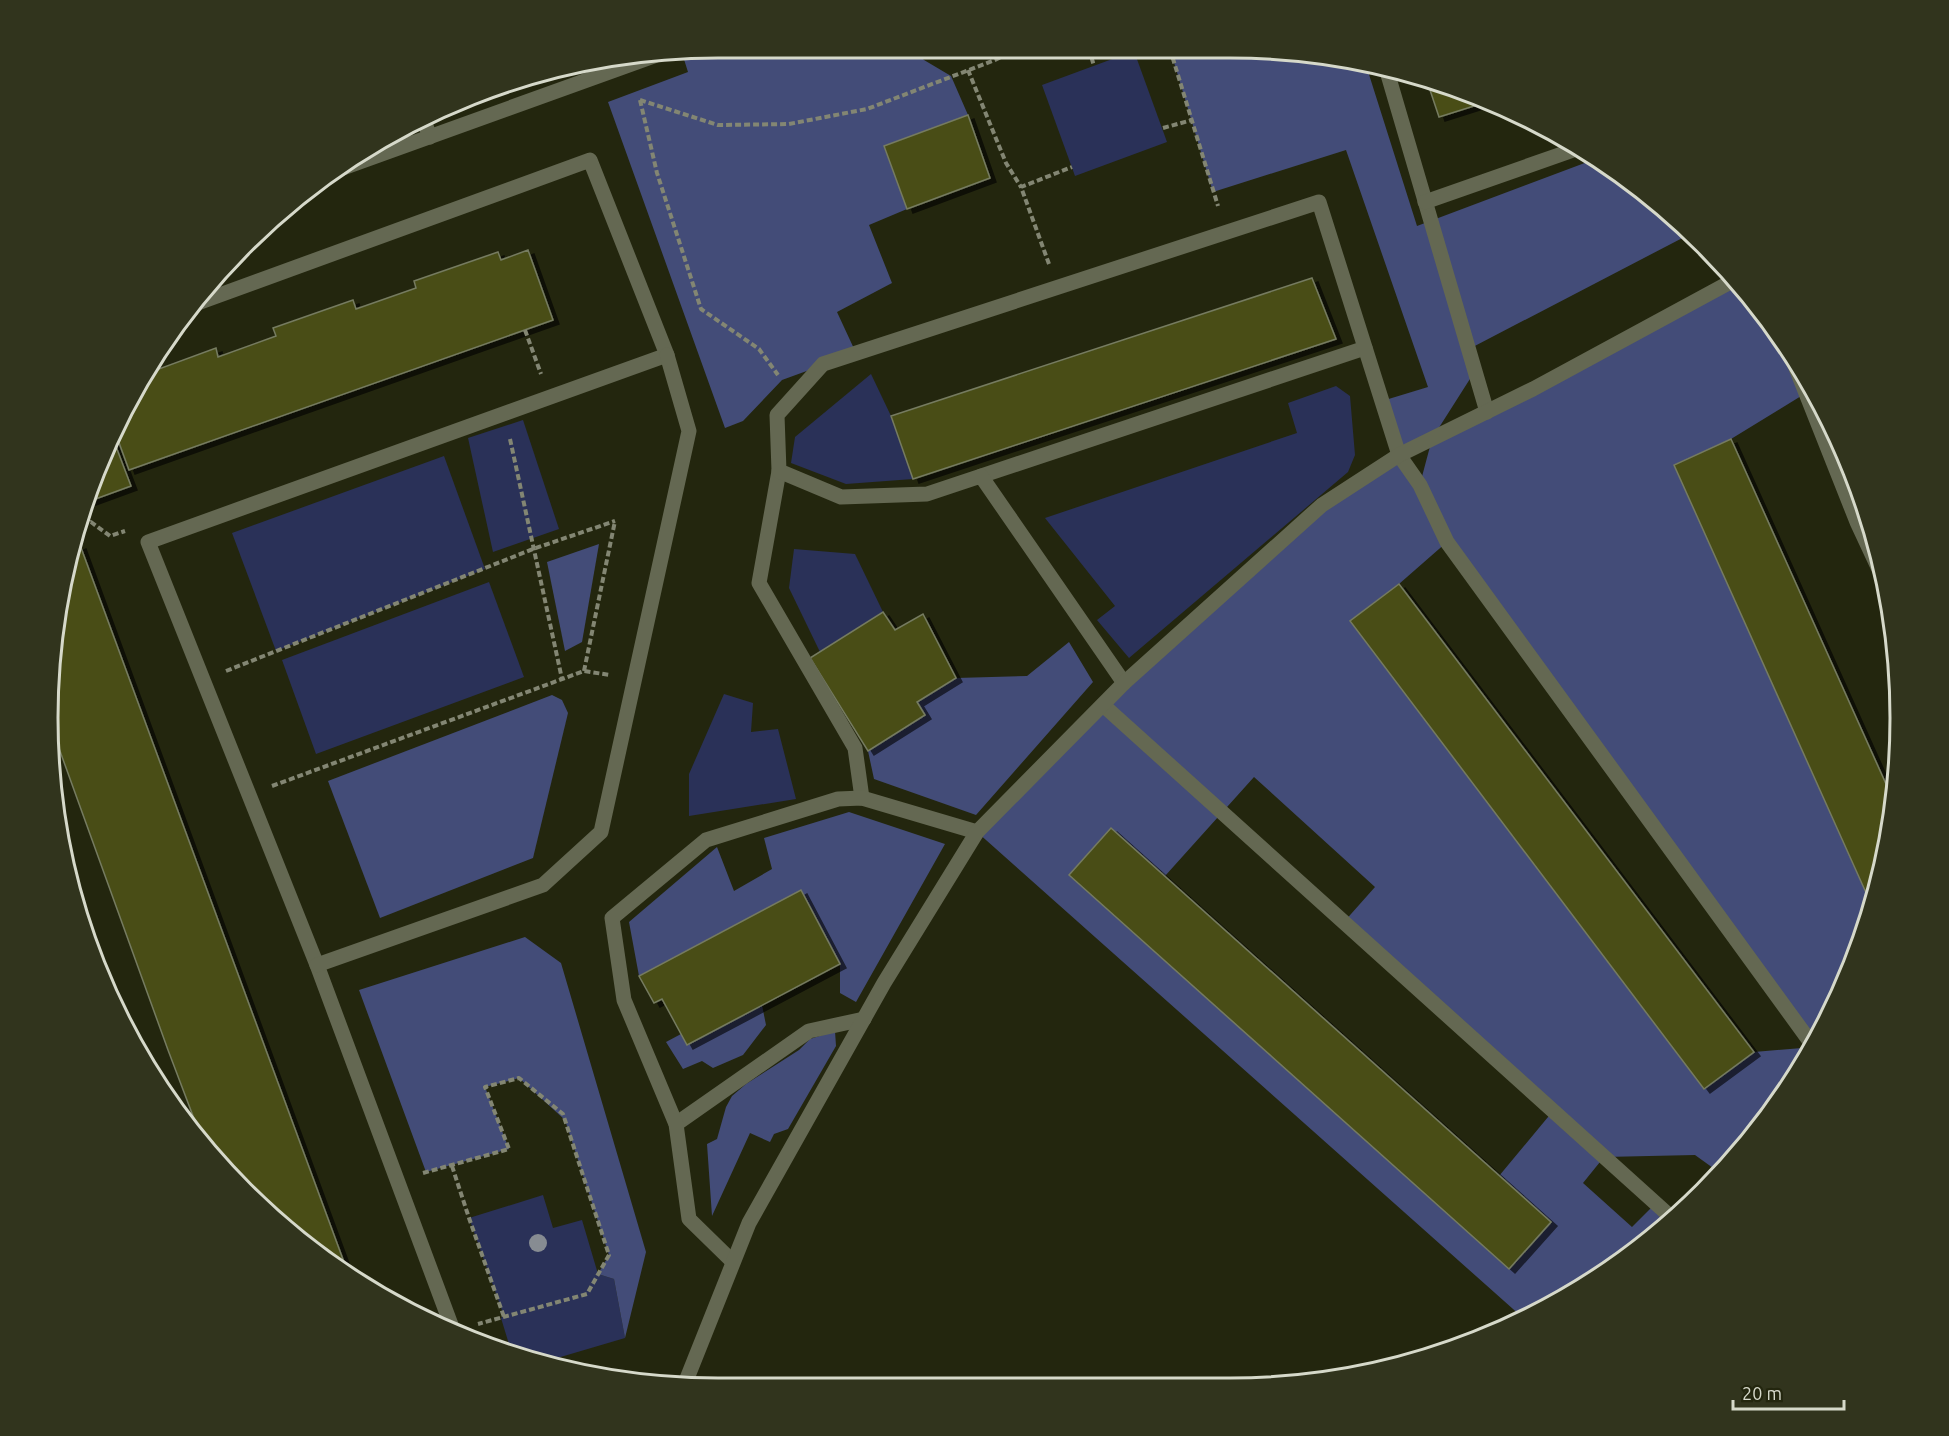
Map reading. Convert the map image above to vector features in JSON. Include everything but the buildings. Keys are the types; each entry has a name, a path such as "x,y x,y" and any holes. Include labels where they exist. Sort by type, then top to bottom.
{"lane":[{"path":"370,158 632,64"},
{"path":"1389,78 1487,412"},
{"path":"426,127 430,137"},
{"path":"1425,202 1568,152"},
{"path":"210,299 590,160 667,355 689,431 601,832 543,885 317,966"},
{"path":"862,798 855,748 759,583 779,471 777,415 823,364 1319,202 1399,455 1420,485 1447,542 1807,1038"},
{"path":"688,1377 749,1222 864,1019 977,832 1124,683 1322,504 1399,455 1533,389 1727,284"},
{"path":"779,471 841,496 927,494 1365,348"},
{"path":"449,1319 317,966 148,542 667,355"},
{"path":"1810,403 1867,543"},
{"path":"981,476 1124,683"},
{"path":"1103,705 1667,1213"},
{"path":"734,1262 689,1219 676,1124 624,1000 612,918 706,840 838,799 862,798 977,832"},
{"path":"676,1124 809,1031 864,1019"}],"path":[{"path":"793,396 759,349 701,309 657,173 640,100 718,125 789,124 867,109 996,58"},
{"path":"1092,58 1094,66"},
{"path":"1173,58 1225,233"},
{"path":"968,70 1006,163 1021,187 1057,288"},
{"path":"1163,128 1192,120"},
{"path":"1021,187 1072,167"},
{"path":"525,330 550,398"},
{"path":"504,415 562,679"},
{"path":"218,674 533,549 615,521 584,671"},
{"path":"249,795 584,671 634,679"},
{"path":"416,1175 509,1149 484,1087 519,1078 563,1114 609,1255 586,1294 478,1324"},
{"path":"452,1166 504,1317"}],"shaded area":[{"path":"922,58 951,76 968,115 884,146 907,209 869,225 892,283 837,312 856,353 782,380 743,421 725,428 608,102 688,72 684,60"},
{"path":"1115,58 1137,58 1167,142 1075,176 1042,85"},
{"path":"1173,58 1274,60 1317,64 1369,73 1417,226 1586,163 1632,195 1682,238 1469,349 1475,371 1433,437 1727,283 1779,352 1805,394 1731,439 1674,465 1867,894 1856,930 1840,970 1807,1038 1447,542 1399,584 1350,621 1704,1089 1754,1052 1802,1048 1754,1119 1713,1168 1695,1155 1604,1157 1583,1183 1632,1227 1656,1203 1667,1213 1597,1266 1561,1289 1516,1312 977,832 1322,505 1398,455 1382,401 1428,387 1346,150 1213,192","holes":["1432,439 1420,484 1399,455","1254,777 1375,887 1343,923 1553,1111 1499,1176 1509,1269 1070,875 1111,828 1165,876"]},
{"path":"871,374 891,416 913,479 846,484 791,463 795,437"},
{"path":"1336,386 1350,396 1355,455 1348,472 1129,658 1097,620 1115,606 1045,518 1297,433 1288,403"},
{"path":"523,420 559,529 493,552 468,438"},
{"path":"444,456 485,569 276,651 232,533"},
{"path":"599,544 582,642 565,651 547,562"},
{"path":"794,549 855,554 883,612 820,652 789,588"},
{"path":"489,582 524,677 316,754 282,660"},
{"path":"1069,642 1093,682 976,815 874,779 868,751 925,715 917,702 956,678 1027,676"},
{"path":"724,694 753,703 751,732 778,729 796,799 689,816 689,774"},
{"path":"552,695 562,700 568,713 533,858 380,918 328,781"},
{"path":"849,812 945,844 856,1002 840,993 840,964 801,890 639,976 629,922 717,847 734,891 772,869 764,838"},
{"path":"525,937 561,963 646,1252 625,1338 614,1279 598,1274 609,1255 565,1120 519,1078 485,1087 509,1149 426,1172 359,990"},
{"path":"762,1005 766,1025 743,1055 713,1068 702,1061 683,1069 666,1042 681,1034 687,1045"},
{"path":"835,1031 836,1046 788,1129 774,1134 770,1142 750,1133 712,1216 707,1144 717,1139 726,1107 732,1096 746,1084 799,1050 810,1039"},
{"path":"543,1195 553,1228 582,1220 598,1274 614,1279 625,1338 558,1358 509,1344 501,1318 504,1316 469,1218"}]}
